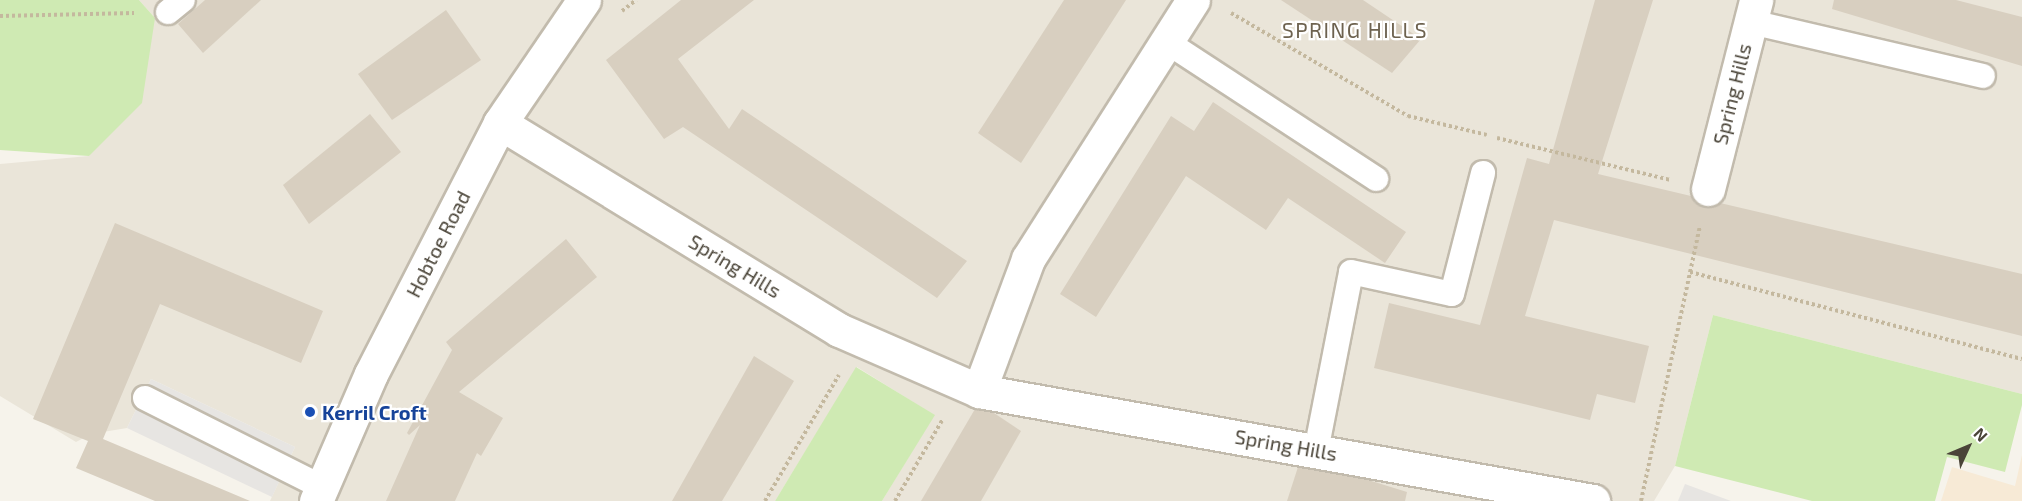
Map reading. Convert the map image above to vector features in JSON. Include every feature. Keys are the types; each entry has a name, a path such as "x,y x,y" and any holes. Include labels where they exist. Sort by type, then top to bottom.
{"street":[{"name":"Hobtoe Road","path":"319,494 371,374 500,123 584,0"},
{"path":"971,388 1028,259 1167,42 1208,4"},
{"name":"Spring Hills","path":"1708,189 1754,11"},
{"name":"Spring Hills","path":"500,123 829,324 971,388 1593,501"}],"lane":[{"path":"1754,11 1983,76"},
{"path":"1167,42 1376,179"},
{"path":"1317,451 1351,272 1452,294 1483,173"},
{"path":"145,398 319,494"}],"path":[{"path":"1208,4 1408,116 1708,189 1641,501"},
{"path":"0,16 176,6"},
{"path":"1690,272 2022,359"},
{"path":"765,501 860,339"},
{"path":"895,501 971,388"}],"shaded area":[{"path":"139,0 2022,0 2022,394 1713,315 1675,466 1654,501 882,501 934,415 857,367 775,501 270,501 295,447 151,379 127,428 91,434 76,442 0,396 0,164 89,156 155,18"},
{"path":"151,379 295,447 272,497 127,428"},
{"path":"2022,455 2022,501 1941,501 1952,467 2015,486"},
{"path":"1685,484 1731,501 1678,501"}],"green space":[{"path":"0,0 139,0 155,18 142,103 89,156 0,150"},
{"path":"1713,315 2022,394 2022,405 2005,472 1947,457 1935,501 1812,501 1675,466"},
{"path":"856,367 935,415 882,501 775,501"}],"building":[{"path":"205,0 261,0 203,53 178,24"},
{"path":"681,0 754,0 678,59 729,129 742,109 967,261 937,298 683,127 664,139 606,60"},
{"path":"1064,0 1126,0 1021,163 978,133"},
{"path":"1281,0 1363,0 1421,39 1392,73"},
{"path":"1595,0 1653,0 1598,174 1691,196 1695,203 1704,207 1713,207 1720,203 2022,274 2022,336 1554,220 1525,316 1649,346 1635,403 1597,394 1590,420 1374,368 1389,303 1480,325 1527,158 1549,164"},
{"path":"1834,0 1956,0 2022,17 2022,66 1832,9"},
{"path":"446,10 481,60 392,120 358,74"},
{"path":"1213,102 1406,232 1385,263 1288,198 1266,230 1186,176 1096,317 1060,294 1171,116 1194,131"},
{"path":"370,114 401,152 309,224 283,185"},
{"path":"115,223 323,311 301,363 160,304 103,439 250,501 155,501 76,468 88,441 33,419"},
{"path":"566,239 597,277 459,392 503,418 481,456 477,453 455,501 386,501 420,425 409,435 407,433 452,350 446,342"},
{"path":"754,356 794,381 722,501 672,501"},
{"path":"975,409 994,413 1021,431 981,501 921,501"},
{"path":"1298,467 1365,479 1407,492 1405,501 1287,501"}],"place":[{"name":"Kerril Croft","path":"310,412"}],"district":[{"name":"SPRING HILLS","path":"1355,30"}]}
